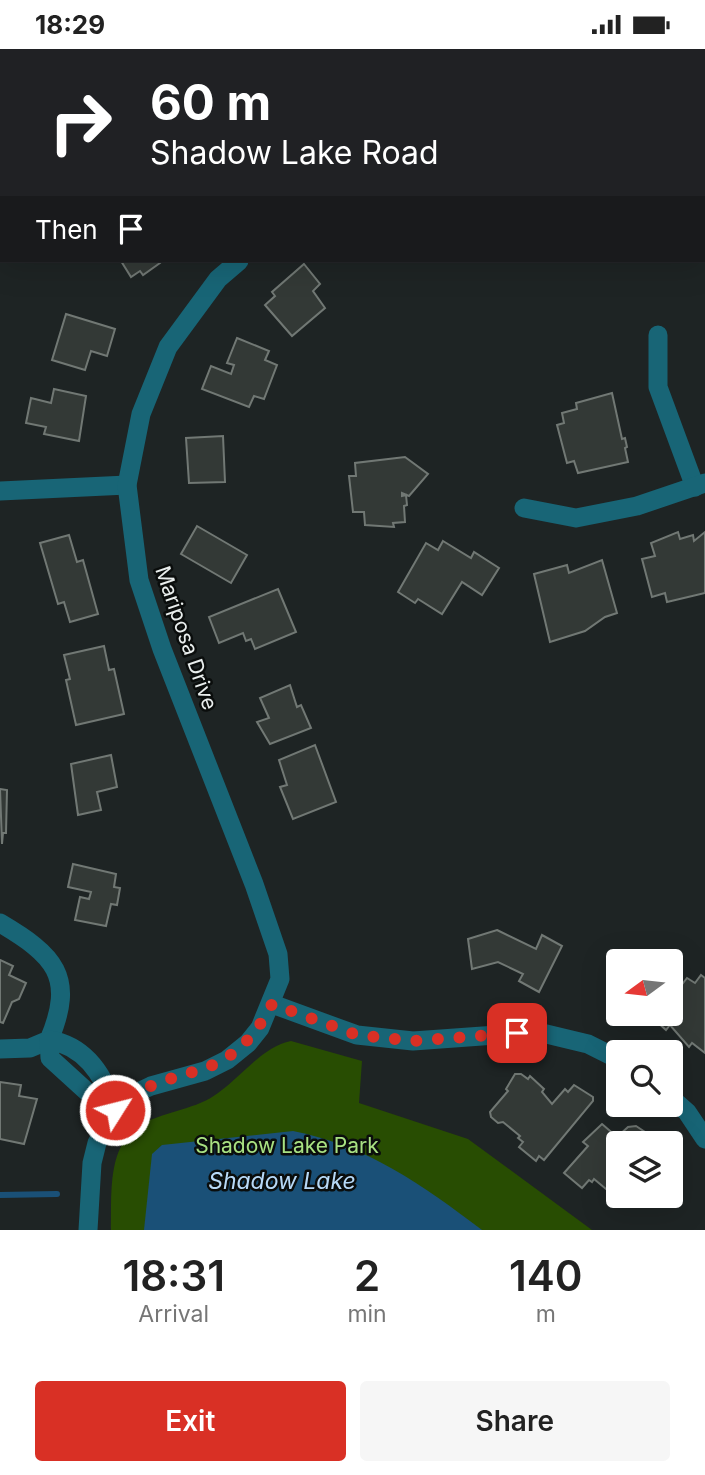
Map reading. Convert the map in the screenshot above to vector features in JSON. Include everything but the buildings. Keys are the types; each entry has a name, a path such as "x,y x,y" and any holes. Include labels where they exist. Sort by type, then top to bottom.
{"street":[{"name":"Mariposa Drive","path":"115,1110 130,1096 151,1086 205,1071 227,1060 248,1043 272,1004 280,979 278,954 143,592 127,485 141,414 167,347 218,279 237,263"},
{"path":"524,509 576,518 637,506 700,485 658,387 658,335"},
{"path":"0,491 127,485"},
{"path":"0,923 37,945 55,967 62,998 49,1040 50,1058 95,1099 115,1110 97,1143 92,1163 88,1230"},
{"path":"272,1004 357,1035 413,1041 538,1032 588,1045 606,1053"},
{"path":"0,1049 30,1048 49,1040"},
{"path":"683,1108 705,1139"}],"green space":[{"name":"Shadow Lake Park","path":"291,1041 362,1061 359,1103 468,1139 592,1230 111,1230 112,1186 117,1156 132,1132 153,1119 210,1098 261,1056"}],"water":[{"name":"Shadow Lake","path":"293,1131 346,1146 393,1169 482,1230 144,1230 152,1154 162,1145"}],"waterway":[{"path":"0,1195 57,1194"}],"route":[{"path":"115,1110 130,1096 151,1086 205,1071 227,1060 248,1043 260,1028 272,1004 357,1035 413,1041 517,1033"}]}
